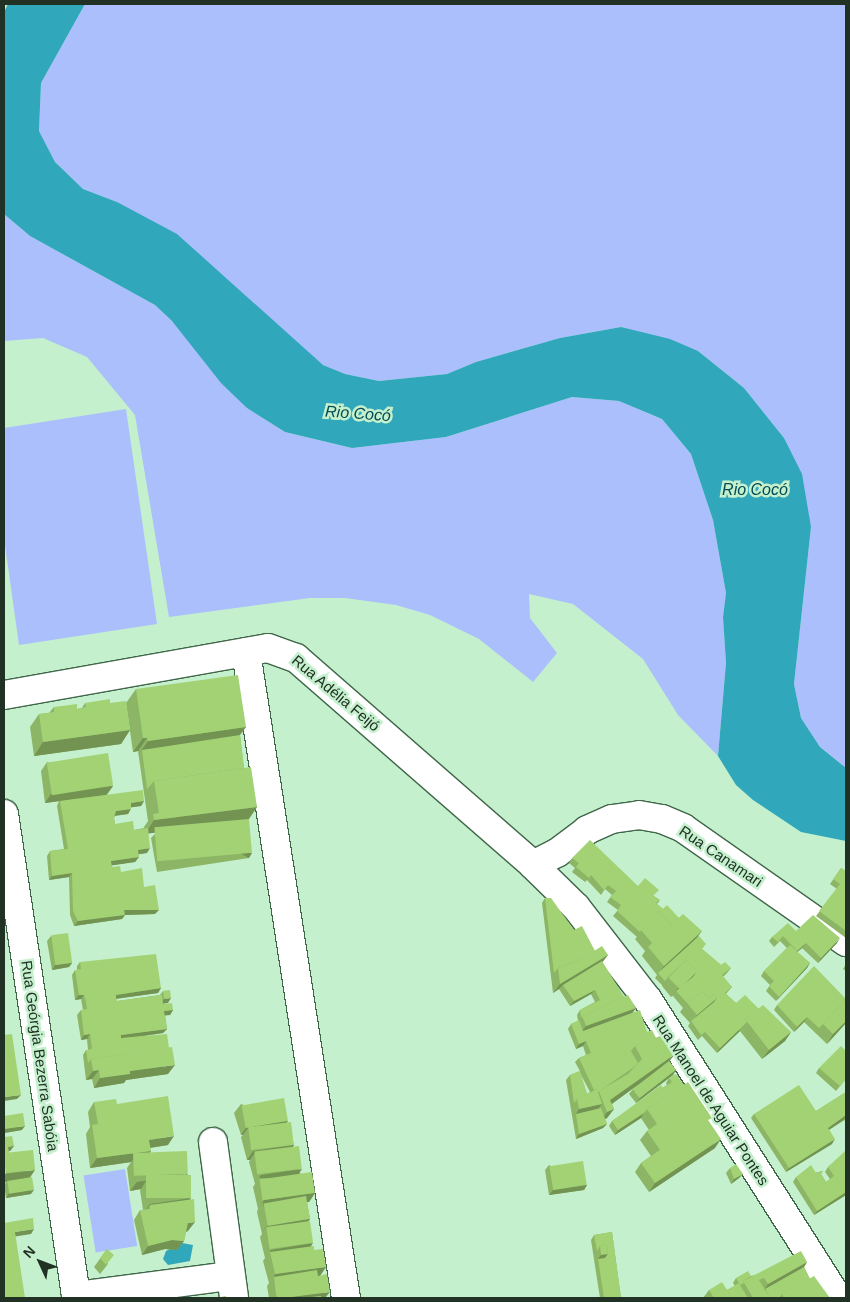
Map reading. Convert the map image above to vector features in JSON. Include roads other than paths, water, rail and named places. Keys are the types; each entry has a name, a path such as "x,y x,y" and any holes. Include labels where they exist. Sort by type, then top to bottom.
{"street":[{"name":"Rua Adélia Feijó","path":"4,695 276,648 296,658 533,865 576,907"},
{"path":"246,652 346,1298"},
{"name":"Rua Geórgia Bezerra Sabóia","path":"4,814 76,1297"},
{"name":"Rua Canamari","path":"533,865 557,853 587,830 612,819 638,815 662,819 683,828 846,942"},
{"name":"Rua Manoel de Aguiar Pontes","path":"576,907 648,1000 838,1298"},
{"path":"76,1297 232,1287 213,1142"}],"water":[{"name":"Rio Cocó","path":"8,4 85,4 41,83 39,131 55,162 83,189 117,202 177,234 323,365 345,374 379,381 447,374 476,362 560,338 621,327 670,339 698,351 744,388 784,438 802,474 811,527 794,684 801,718 820,747 846,768 846,841 801,832 753,800 736,785 718,756 726,663 723,617 726,593 713,520 691,454 662,419 619,401 572,397 446,437 352,448 285,432 247,408 221,383 172,321 155,305 30,236 4,214 4,12"},
{"path":"182,1243 193,1245 190,1261 168,1265 163,1259 166,1251"}]}
